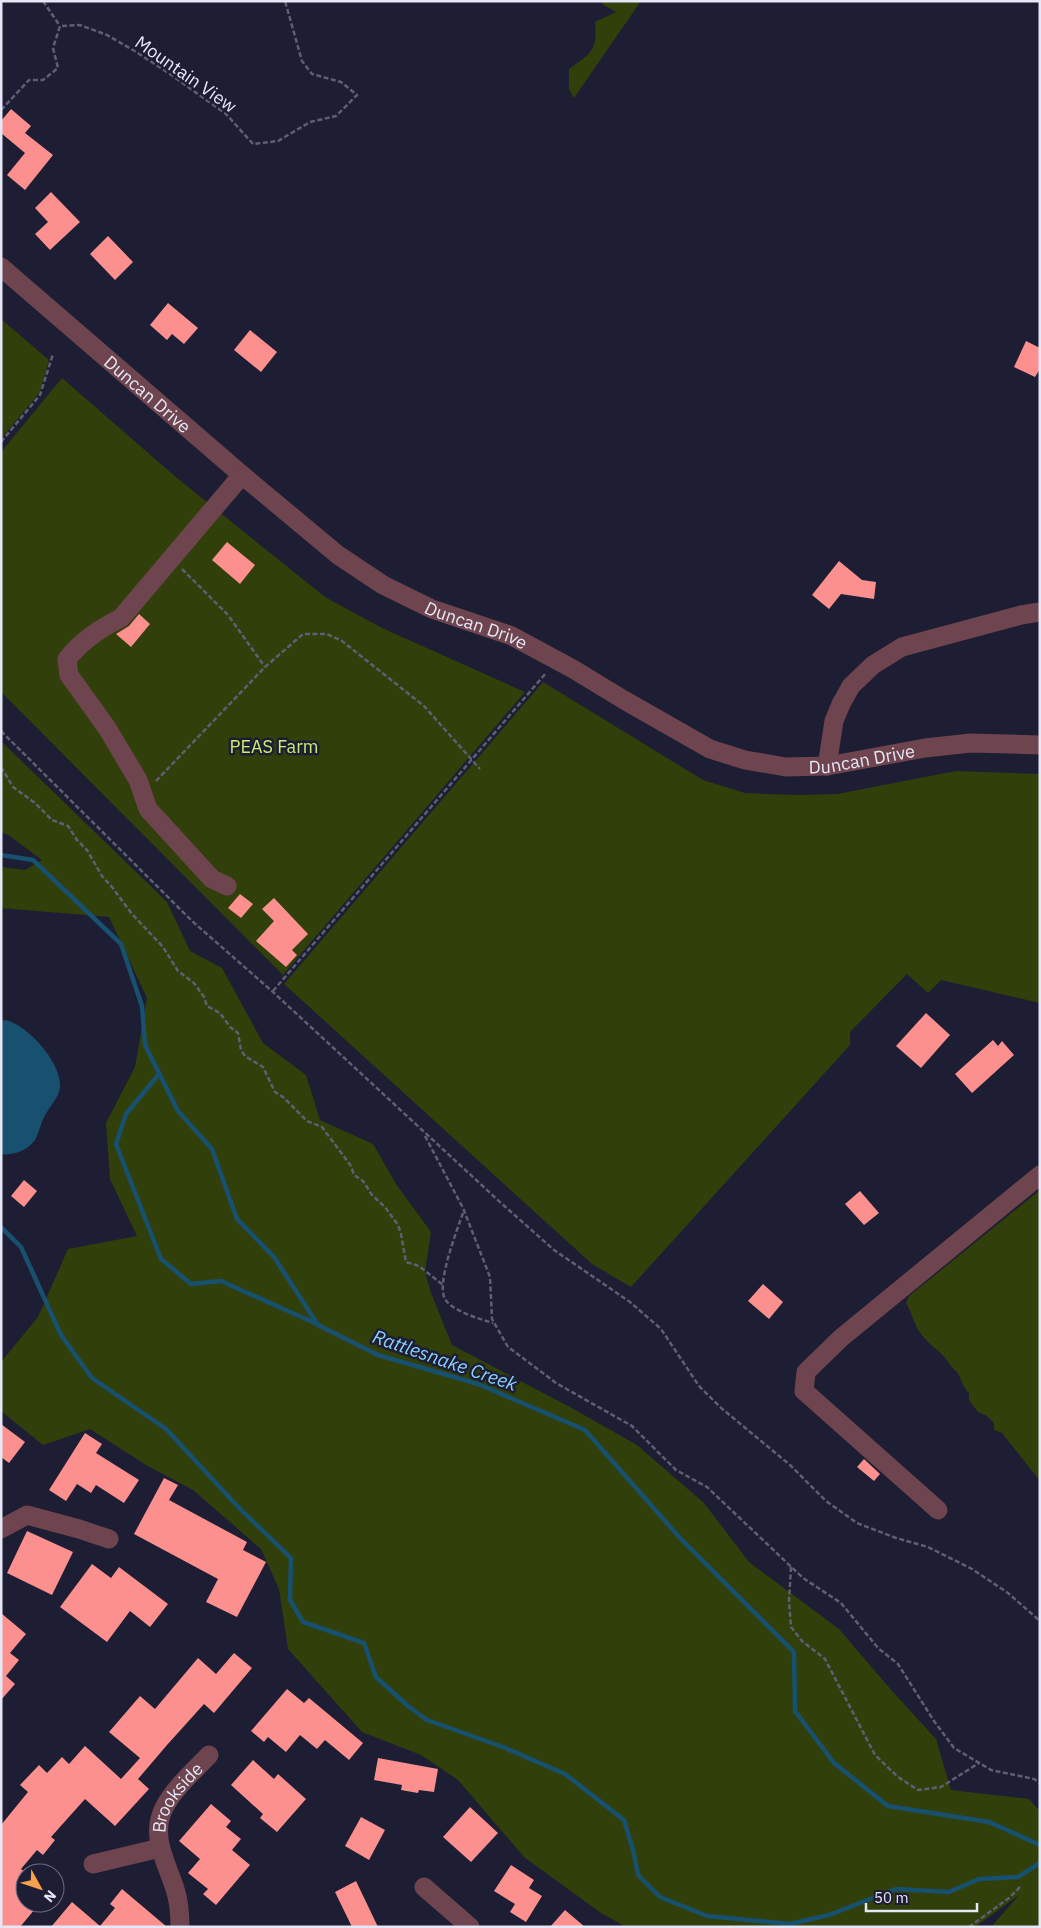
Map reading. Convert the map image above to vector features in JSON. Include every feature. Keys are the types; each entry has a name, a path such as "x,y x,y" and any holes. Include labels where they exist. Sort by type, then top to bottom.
{"street":[{"name":"Duncan Drive","path":"1,267 242,475 338,555 383,585 432,609 512,636 710,749 745,760 786,766 827,766 925,748 971,744 1040,745"},
{"path":"227,886 212,879 148,809 138,780 107,728 69,675 67,659 80,644 101,628 121,618 242,475"},
{"path":"827,766 834,721 841,704 852,686 873,665 902,647 1021,615 1040,612"},
{"path":"938,1510 804,1392 806,1372 841,1338 1040,1175"},
{"path":"1,1529 27,1515 109,1539"},
{"name":"Brookside","path":"180,1927 180,1910 176,1890 160,1848 158,1827 164,1808 173,1794 210,1755"},
{"name":"Brookside","path":"93,1864 160,1848"},
{"path":"424,1888 470,1927"}],"path":[{"path":"1,110 29,80 43,80 58,68 53,48 60,26 43,1"},
{"name":"Mountain View","path":"60,26 80,25 107,35 133,50 226,114 253,144 278,141 310,122 336,116 357,95 341,82 312,74 302,61 285,1"},
{"path":"1,442 40,395 53,354"},
{"path":"172,559 228,616 265,667"},
{"path":"143,795 265,667 303,634 327,634 342,641 424,706 480,769"},
{"path":"273,992 557,660"},
{"path":"1,731 192,921 273,992 423,1132 554,1250 630,1302 661,1329 699,1386 720,1407 790,1465 826,1501 857,1523 896,1538 928,1547 972,1568 1008,1593 1040,1621"},
{"path":"1,767 13,786 35,803 52,820 68,826 77,840 87,850 102,876 132,914 163,947 178,971 194,982 204,997 207,1006 220,1013 230,1027 238,1033 245,1056 264,1067 275,1092 283,1097 307,1120 322,1127 332,1139 351,1166 354,1175 363,1181 372,1195 385,1207 398,1225 406,1262 420,1266 443,1285"},
{"path":"423,1132 464,1211 490,1277 492,1319 508,1347 556,1383 632,1426 676,1470 706,1487 803,1578 841,1603 878,1648 898,1664 934,1721 954,1748 991,1770 1040,1782"},
{"path":"464,1211 450,1249 442,1291 446,1300 467,1315 494,1324"},
{"path":"791,1567 789,1600 791,1627 802,1641 825,1659 875,1755 898,1777 918,1790 941,1787 979,1763"},
{"path":"968,1927 1009,1898 1021,1886"}],"green space":[{"path":"604,1 641,1 574,98 569,89 569,69 587,55 594,46 595,22 616,12 602,4"},
{"path":"1,319 49,360 40,392 1,439"},
{"name":"PEAS Farm","path":"62,378 177,478 325,597 382,628 525,692 283,975 1,692 1,452"},
{"path":"543,682 703,780 745,793 837,794 956,771 1040,774 1040,1003 941,980 928,993 907,974 850,1032 850,1045 631,1287 592,1264 284,984"},
{"path":"1,741 167,902 190,951 222,968 263,1043 306,1075 320,1120 373,1144 396,1184 431,1232 425,1272 431,1293 452,1345 570,1407 637,1445 704,1503 749,1562 839,1629 936,1739 951,1790 1029,1799 1040,1811 1040,1927 991,1927 1019,1895 975,1927 626,1927 601,1913 524,1857 458,1780 421,1755 362,1732 288,1649 279,1589 261,1549 193,1490 146,1465 90,1429 43,1445 1,1411 1,1362 38,1317 68,1249 137,1236 110,1179 106,1123 135,1067 147,998 109,917 1,908 1,867 25,870 42,860 7,834 1,833"},
{"path":"1040,1190 1040,1481 1002,1433 994,1430 994,1423 987,1416 978,1412 969,1400 969,1393 958,1373 927,1341 919,1330 906,1303 909,1296"}],"water":[{"path":"6,1020 24,1029 41,1045 54,1065 60,1088 32,1144 15,1153 1,1154 1,1021"}],"building":[{"path":"11,109 31,126 25,133 53,155 25,190 7,175 25,153 1,133 1,121"},
{"path":"51,192 80,222 50,250 35,234 48,222 35,208"},
{"path":"108,236 133,262 115,280 90,254"},
{"path":"168,303 198,328 184,344 172,334 167,340 150,325"},
{"path":"250,330 277,352 261,372 234,350"},
{"path":"1026,341 1040,348 1040,369 1035,377 1014,367"},
{"path":"227,542 255,565 240,584 212,560"},
{"path":"839,561 862,580 876,582 874,599 841,594 829,609 812,595"},
{"path":"139,614 150,624 131,647 116,634 129,626"},
{"path":"240,894 253,904 241,918 228,908"},
{"path":"274,898 308,934 292,950 297,955 286,967 256,941 274,921 262,909"},
{"path":"926,1013 950,1035 921,1068 896,1046"},
{"path":"993,1040 998,1046 1002,1041 1014,1055 972,1093 955,1074"},
{"path":"24,1180 37,1191 24,1207 11,1196"},
{"path":"860,1191 879,1213 864,1225 845,1204"},
{"path":"763,1284 783,1302 769,1319 748,1301"},
{"path":"1,1424 25,1442 9,1463 1,1457"},
{"path":"85,1433 102,1444 96,1453 139,1480 124,1503 96,1485 91,1493 77,1484 66,1501 49,1490"},
{"path":"864,1459 880,1474 874,1481 857,1467"},
{"path":"164,1478 178,1485 169,1500 247,1542 243,1550 266,1562 237,1617 206,1602 218,1579 134,1534"},
{"path":"27,1531 73,1552 52,1595 7,1573"},
{"path":"92,1564 111,1578 119,1567 168,1604 150,1627 130,1611 107,1642 60,1607"},
{"path":"1,1613 26,1634 10,1653 19,1660 6,1676 15,1684 1,1700"},
{"path":"234,1653 252,1668 214,1713 204,1704 167,1745 138,1779 149,1789 115,1826 85,1799 51,1837 55,1840 43,1855 37,1850 26,1863 15,1863 15,1913 32,1913 20,1927 1,1927 1,1825 28,1792 20,1785 39,1765 47,1773 62,1757 69,1764 85,1746 121,1779 140,1758 109,1732 140,1696 155,1709 198,1658 216,1674"},
{"path":"287,1689 304,1703 309,1698 363,1743 349,1760 325,1740 317,1749 300,1735 286,1752 268,1737 264,1742 251,1731"},
{"path":"378,1758 438,1769 434,1792 419,1790 418,1793 401,1790 402,1785 374,1780"},
{"path":"253,1760 274,1779 278,1774 306,1799 277,1832 260,1818 263,1814 231,1785"},
{"path":"211,1804 231,1821 226,1827 241,1839 232,1850 250,1865 216,1905 203,1894 208,1889 188,1873 200,1859 179,1841"},
{"path":"470,1807 498,1833 471,1862 443,1837"},
{"path":"361,1817 385,1830 369,1860 345,1846"},
{"path":"511,1865 534,1880 529,1888 542,1896 526,1922 510,1912 515,1904 494,1891"},
{"path":"356,1881 378,1927 352,1927 335,1892"},
{"path":"122,1889 167,1927 51,1927 63,1913 65,1913 72,1902 100,1926 115,1908 110,1904"},
{"path":"565,1910 585,1927 550,1927"}],"waterway":[{"name":"Rattlesnake Creek","path":"1,855 33,860 121,944 142,1006 145,1045 178,1111 212,1149 237,1219 274,1257 318,1325 378,1355 478,1384 585,1430 680,1538 794,1652 795,1711 834,1763 888,1806 989,1822 1040,1845"},
{"path":"159,1074 126,1114 116,1144 161,1259 191,1284 221,1281 317,1324"},
{"path":"1,1227 21,1247 61,1335 92,1378 166,1429 240,1509 291,1558 290,1600 303,1622 364,1643 376,1677 408,1706 427,1720 503,1747 565,1774 624,1820 638,1875 660,1897 707,1916 790,1924 829,1915 896,1889 949,1892 979,1879 1018,1877 1040,1863"}]}
